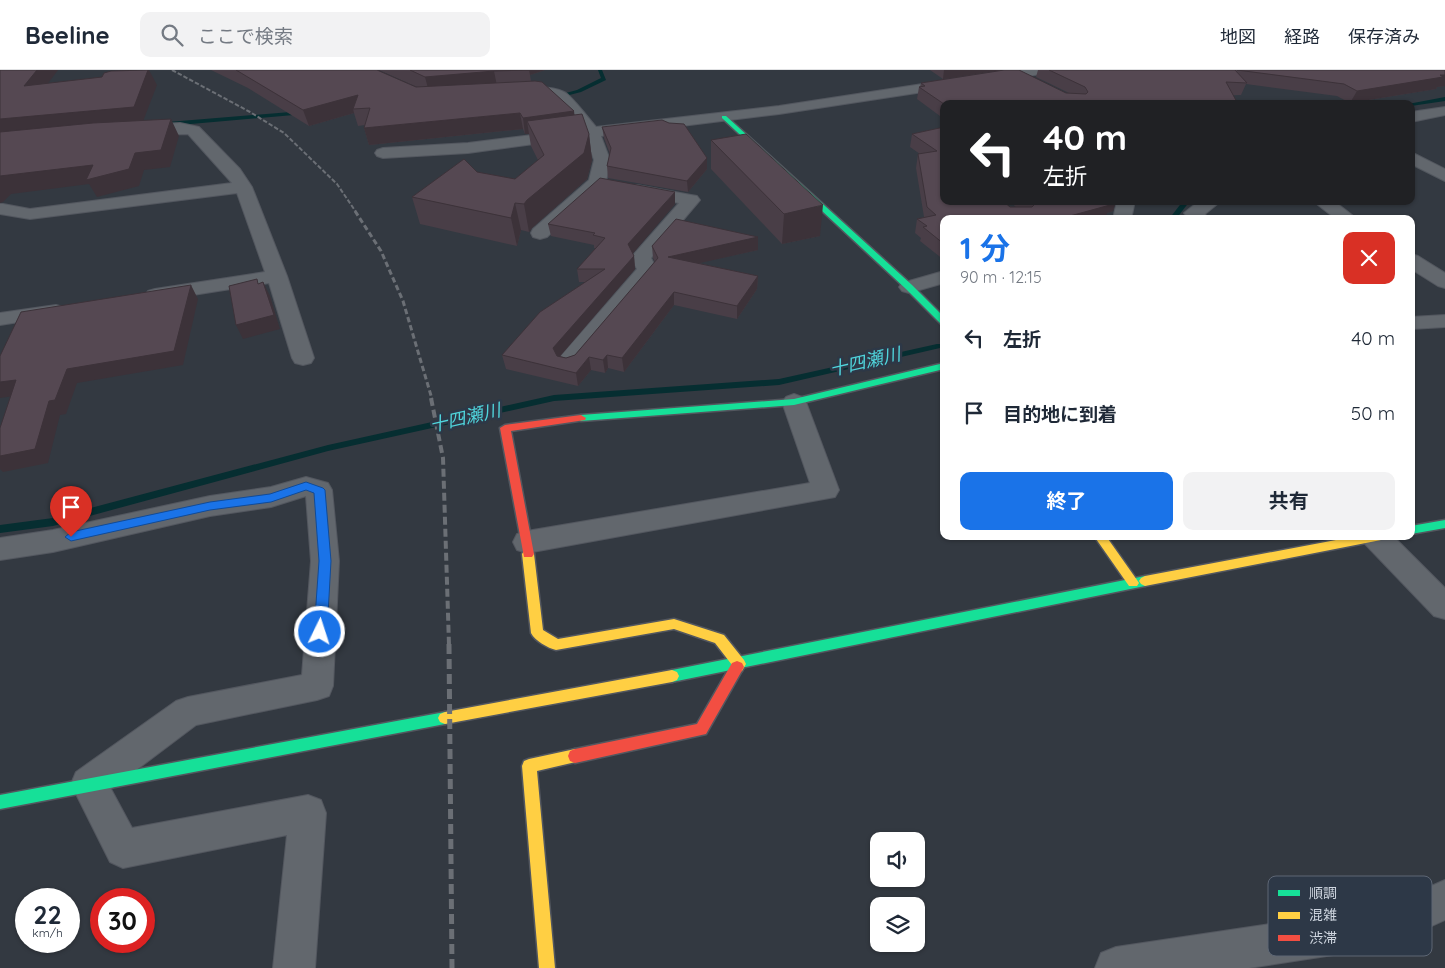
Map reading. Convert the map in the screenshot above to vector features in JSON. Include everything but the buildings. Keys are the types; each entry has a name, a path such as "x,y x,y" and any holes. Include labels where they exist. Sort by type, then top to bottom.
{"street":[{"path":"383,153 468,148 724,117 1041,70"},
{"path":"1015,74 1040,87"},
{"path":"508,94 538,91 559,95 592,132 602,160 597,182 540,233"},
{"path":"1415,115 1445,111"},
{"path":"724,117 909,287 940,318"},
{"path":"128,131 180,128 193,130 239,180 277,276 303,358"},
{"path":"1415,159 1445,176"},
{"path":"1,210 30,214 239,180"},
{"path":"568,362 647,270 642,258 691,200 597,182"},
{"path":"1195,215 1193,213 1206,205"},
{"path":"1328,205 1342,215"},
{"path":"1415,263 1445,282"},
{"path":"134,298 277,276"},
{"path":"909,287 940,278"},
{"path":"0,319 76,307"},
{"path":"1415,323 1445,321"},
{"path":"739,664 719,639 674,624 556,645 537,633 527,542 505,428 580,418 794,402 940,367"},
{"path":"527,542 826,490 794,402"},
{"path":"0,549 53,541 210,506 271,498 306,486 319,490 325,561 317,686 188,712 89,784"},
{"path":"1415,529 1445,524"},
{"path":"1103,540 1133,583"},
{"path":"0,802 739,664 1133,583 1362,540"},
{"path":"1381,540 1445,607"},
{"path":"547,968 529,766 701,729 739,664"},
{"path":"89,784 123,848 308,813 294,968"},
{"path":"1432,906 1445,900"},
{"path":"1116,968 1268,945"}],"waterway":[{"path":"554,97 579,91 604,79 600,70"},
{"name":"十四瀬川","path":"1415,103 1445,99"},
{"path":"168,124 303,113"},
{"name":"十四瀬川","path":"1175,215 1184,205"},
{"name":"十四瀬川","path":"0,529 53,522 328,448 554,398 779,382 937,346"}],"railway":[{"path":"172,70 250,112 284,133 337,184 356,212"},
{"path":"355,211 381,251 403,301 432,399"},
{"path":"431,398 443,458 449,645"},
{"path":"449,644 452,968"}],"traffic: fast":[{"path":"724,117 909,287 940,318"},
{"path":"581,418 794,402 940,367"},
{"path":"1415,529 1445,524"},
{"path":"672,676 1145,581"},
{"path":"0,802 445,718"}],"traffic: slow":[{"path":"1103,540 1133,583"},
{"path":"1145,581 1360,540"},
{"path":"528,554 537,633 556,645 674,624 719,639 739,664 737,667"},
{"path":"445,718 672,676"},
{"path":"547,968 529,766 575,756"}],"traffic: jam":[{"path":"528,554 505,428 581,418"},
{"path":"575,756 701,729 737,667"}],"route":[{"path":"71,537 210,506 271,498 306,486 319,490 325,561 320,632"}]}
